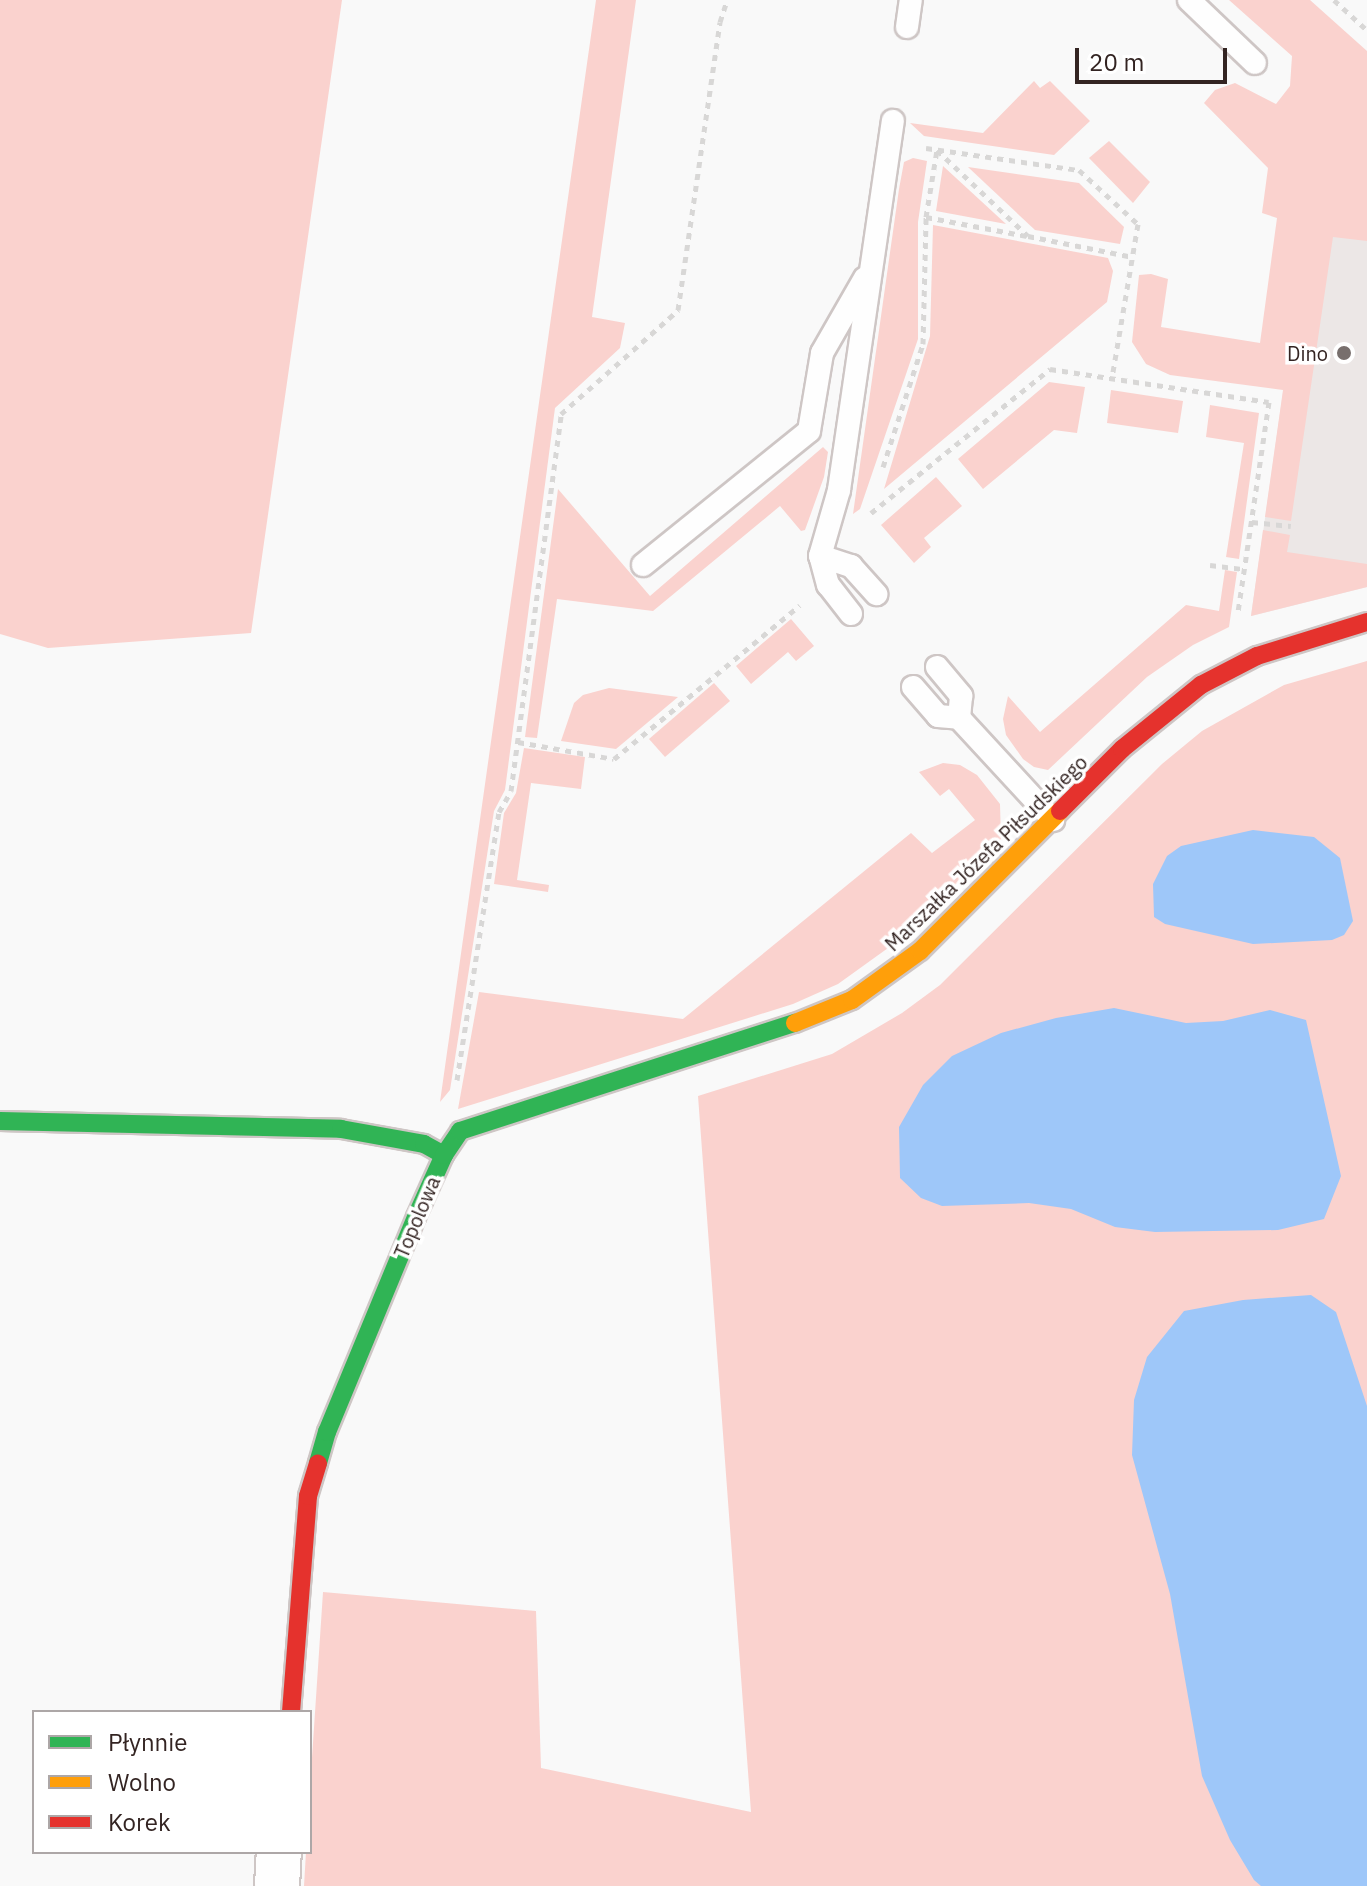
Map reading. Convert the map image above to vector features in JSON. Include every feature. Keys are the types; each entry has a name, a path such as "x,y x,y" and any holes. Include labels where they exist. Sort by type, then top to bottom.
{"street":[{"name":"Marszałka Józefa Piłsudskiego","path":"444,1155 460,1131 783,1029 852,1000 920,951 1141,732 1201,685 1257,656 1367,622"},
{"name":"Topolowa","path":"0,1121 341,1129 424,1144 444,1155 327,1432 308,1496 291,1710"},
{"path":"277,1886 279,1854"}],"lane":[{"path":"907,27 911,0"},
{"path":"1189,0 1255,63"},
{"path":"851,614 828,585 820,556 839,490 892,132"},
{"path":"643,565 809,431 822,353 872,267"},
{"path":"820,556 851,566 876,594"},
{"path":"937,667 961,696 959,718"},
{"path":"913,687 938,716 959,718 1053,820"}],"path":[{"path":"457,1081 499,812 511,791 561,414 678,310 720,22 727,0"},
{"path":"1334,0 1367,30"},
{"path":"892,132 937,150 1079,170 1138,224 1112,378"},
{"path":"881,474 923,344 926,217 937,150"},
{"path":"937,150 1028,236"},
{"path":"926,217 1133,257"},
{"path":"872,503 867,517 1050,369 1269,402 1237,615"},
{"path":"1252,522 1291,526"},
{"path":"1210,565 1244,569"},
{"path":"518,742 614,759 806,599"}],"shaded area":[{"path":"0,0 342,0 251,633 48,648 0,634"},
{"path":"596,0 636,0 592,317 625,323 620,348 555,408 505,790 494,811 450,1090 440,1102"},
{"path":"1229,0 1310,0 1367,51 1367,241 1333,237 1291,521 1265,517 1283,390 1170,375 1146,364 1132,342 1139,275 1151,274 1168,279 1161,327 1260,343 1277,218 1262,213 1268,168 1204,103 1215,90 1235,83 1276,104 1290,86 1292,56"},
{"path":"1034,81 1040,88 1050,81 1090,121 1054,155 924,136 910,123 983,133"},
{"path":"1109,141 1150,182 1133,203 1089,158"},
{"path":"913,158 927,161 918,222 918,339 860,509 853,514 899,189 904,162"},
{"path":"943,166 1006,224 936,211"},
{"path":"968,167 1079,183 1124,227 1120,244 1035,230"},
{"path":"1308,218 1367,227 1367,587 1251,616"},
{"path":"933,225 1108,258 1113,271 1107,302 884,489 930,336"},
{"path":"1049,382 1085,387 1077,433 1054,430 983,489 958,459"},
{"path":"1111,390 1183,401 1178,433 1107,423"},
{"path":"1210,405 1259,413 1239,559 1226,557 1244,443 1206,437"},
{"path":"823,447 828,452 824,477 805,530 801,531 780,506 653,611 557,599 537,738 525,737 558,489 650,596"},
{"path":"936,477 962,506 924,538 931,547 914,563 881,525"},
{"path":"1263,530 1290,535 1287,552 1367,564 1367,587 1251,616"},
{"path":"1225,570 1237,572 1229,627 1193,645 1147,677 1048,770 1034,767 1023,759 1006,735 1003,719 1008,696 1040,732 1186,605 1219,611"},
{"path":"791,619 814,646 796,661 788,652 751,684 736,666"},
{"path":"1367,661 1367,1886 304,1886 306,1854 312,1854 312,1758 323,1592 536,1611 541,1768 751,1812 698,1096 832,1054 902,1013 940,985 1162,764 1202,731 1284,685"},
{"path":"714,683 730,701 665,757 649,739"},
{"path":"609,688 678,697 616,749 561,741 574,703 583,695"},
{"path":"524,748 585,757 581,789 531,783 517,880 549,885 548,892 494,884 504,813 516,793"},
{"path":"943,763 960,765 977,775 1000,804 1001,839 920,925 838,984 793,1004 458,1109 479,992 683,1019 911,833 932,853 975,820 949,789 940,796 919,772"}],"water":[{"path":"1253,830 1314,837 1340,858 1353,921 1344,935 1332,940 1253,944 1165,924 1154,917 1153,884 1167,856 1181,846"},
{"path":"1114,1008 1186,1023 1223,1021 1270,1010 1306,1020 1341,1176 1324,1219 1278,1230 1155,1232 1115,1227 1071,1209 1029,1203 942,1206 921,1198 900,1178 899,1127 923,1085 952,1056 1001,1033 1056,1018"},
{"path":"1311,1295 1336,1312 1367,1406 1367,1886 1261,1886 1254,1880 1230,1840 1202,1776 1170,1594 1132,1455 1134,1400 1147,1357 1184,1311 1243,1300"}],"traffic: fast":[{"path":"318,1463 327,1432 416,1217 444,1155 460,1131 795,1023"},
{"path":"0,1121 341,1129 424,1144 444,1155"}],"traffic: slow":[{"path":"795,1023 852,1000 920,951 1060,811"}],"traffic: jam":[{"path":"1060,811 1122,749 1201,685 1257,656 1367,622"},
{"path":"291,1710 308,1496 318,1463"}],"place":[{"name":"Dino","path":"1344,353"}]}
